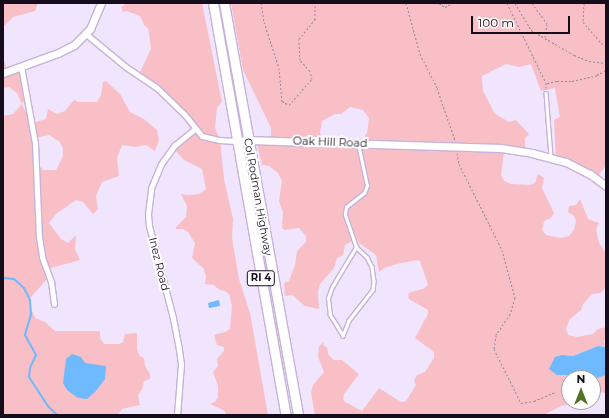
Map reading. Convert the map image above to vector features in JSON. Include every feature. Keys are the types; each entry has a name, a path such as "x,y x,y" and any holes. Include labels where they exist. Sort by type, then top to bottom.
{"highway":[{"name":"Col Rodman Highway","path":"213,3 236,141 286,415"},
{"name":"Col Rodman Highway","path":"224,3 298,415"}],"street":[{"path":"3,73 74,45 86,34 94,22 101,3"},
{"name":"Oak Hill Road","path":"86,34 126,67 156,87 185,115 202,136 210,139 501,148 551,157 575,165 606,186"},
{"path":"21,66 35,143 39,237 42,257 51,282 54,304"},
{"name":"Inez Road","path":"177,415 181,364 179,349 173,318 149,226 148,214 151,188 161,164 175,145 195,129"}],"lane":[{"path":"546,93 551,157"},
{"path":"356,248 332,287 328,298 330,315 343,336 349,321 373,290 374,281 372,267 367,257 356,248 345,215 346,207 364,193 367,186 358,144"}],"path":[{"path":"261,3 264,22 279,68 282,101 289,105 312,79 310,71 300,60 299,39 315,19 315,3"},
{"path":"406,3 420,54 436,88 455,137 455,146 459,164 502,250 514,298 510,314 496,335 494,349 521,403 534,401 555,392"},
{"path":"439,3 445,7 454,3"},
{"path":"507,3 546,83 546,93"},
{"path":"515,3 531,30 574,55 589,61 606,63"},
{"path":"532,3 547,24 545,38"},
{"path":"584,3 583,22 601,43 606,45"},
{"path":"546,83 572,81 596,75 606,70"}],"shaded area":[{"path":"3,3 38,3 35,11 13,17 3,27"},
{"path":"128,3 202,3 222,102 217,107 215,128 220,140 224,179 233,219 232,238 239,279 250,313 268,415 226,415 225,411 210,404 215,402 218,397 218,386 213,372 218,366 217,359 224,351 224,347 217,345 214,335 230,329 232,306 229,294 218,289 214,285 205,284 206,277 204,269 192,258 195,243 188,232 183,229 176,229 176,227 186,217 187,206 181,194 199,194 206,189 202,169 184,160 173,148 194,127 139,74 151,49 149,33 148,28 144,25 140,16 126,11 123,12 121,7"},
{"path":"231,3 606,3 606,165 597,178 556,160 554,120 560,117 555,88 541,91 531,64 519,67 506,64 482,76 483,91 495,114 509,122 516,120 529,134 525,138 525,153 504,151 501,175 504,181 511,184 530,185 535,183 538,174 544,178 542,188 554,213 551,218 544,221 542,230 546,235 561,238 569,236 574,230 576,221 574,216 568,212 569,206 576,205 580,199 588,219 599,223 596,230 599,243 606,253 606,287 601,293 592,294 583,304 581,310 570,319 566,328 568,335 577,337 593,334 598,329 606,327 606,338 604,341 605,346 598,346 573,356 562,355 557,375 561,375 561,406 544,415 315,415 311,393 313,385 324,372 318,357 319,347 323,342 324,346 327,347 328,354 334,360 342,360 359,374 344,394 343,399 345,402 362,411 379,388 401,402 406,401 416,385 414,380 417,375 425,372 434,358 434,352 415,338 428,314 428,310 409,299 408,294 423,289 428,285 420,261 416,260 397,264 384,268 379,272 376,255 359,243 357,239 345,245 343,255 337,258 334,268 320,284 318,292 319,309 305,306 292,295 285,296 284,283 289,281 295,265 297,251 306,242 306,236 299,228 284,230 282,227 283,212 279,201 282,181 278,173 269,166 262,165 256,140 271,140 271,128 243,70","holes":["350,107 363,110 369,118 367,133 360,143 324,141 320,133 322,121 335,114 341,114"]},
{"path":"3,57 7,70 21,67 26,95 22,105 32,123 46,119 48,109 57,114 65,111 74,100 78,102 97,102 101,95 103,82 106,81 120,94 130,112 144,119 157,130 159,140 155,151 146,145 135,147 122,145 117,158 119,176 102,182 96,196 98,209 93,214 83,202 76,200 56,214 49,223 61,239 68,243 76,235 75,249 80,260 47,269 49,277 30,298 31,308 35,318 45,322 55,331 100,331 100,338 104,344 119,344 123,342 125,334 137,333 137,350 140,356 144,358 145,366 150,374 150,379 144,381 142,389 138,395 140,405 122,409 118,415 3,415 3,116 13,114 22,104 17,93 9,87 3,88","holes":["49,135 60,142 63,149 63,156 56,170 43,170 36,162 35,138"]},
{"path":"606,375 606,393 601,392 601,376"}],"water":[{"path":"219,300 220,306 209,308 208,303"},
{"path":"598,346 606,347 606,375 601,377 601,370 561,370 561,375 557,375 549,369 555,357 562,355 573,356"},
{"path":"72,354 81,357 85,363 106,366 105,379 96,391 87,399 78,398 67,390 63,383 66,359"}],"waterway":[{"path":"3,278 14,279 24,288 30,300 31,314 25,335 36,355 30,368 29,377 48,406 57,415"}]}
